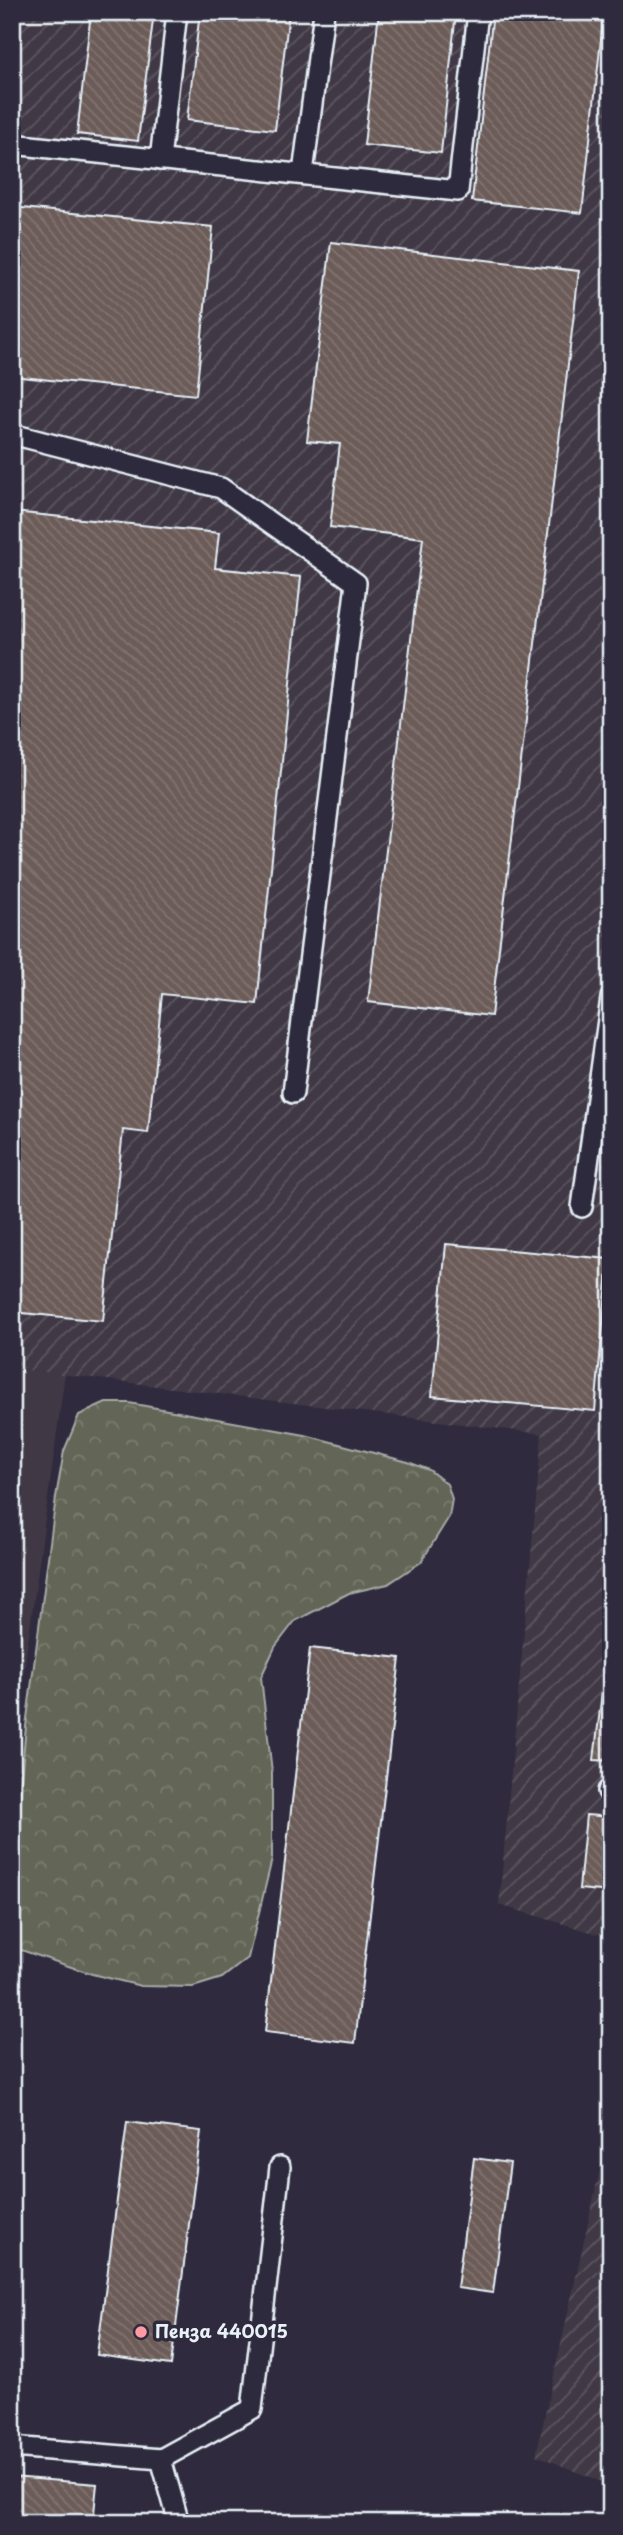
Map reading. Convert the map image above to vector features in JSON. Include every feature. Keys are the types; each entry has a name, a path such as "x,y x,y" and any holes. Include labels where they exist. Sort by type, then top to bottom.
{"lane":[{"path":"160,160 177,12"},
{"path":"303,173 324,12"},
{"path":"12,144 458,191 478,12"},
{"path":"12,434 221,488 356,583 293,1093"},
{"path":"582,1207 611,998"},
{"path":"12,2447 161,2459 251,2409 279,2167"},
{"path":"161,2459 179,2523"}],"shaded area":[{"path":"12,12 611,12 611,1938 499,1905 542,1434 12,1368"},
{"path":"12,1368 65,1374 12,1759"},
{"path":"611,2120 611,2486 536,2455"}],"green space":[{"path":"106,1403 129,1403 305,1435 408,1462 429,1470 447,1484 452,1499 449,1517 421,1562 388,1584 349,1593 295,1621 275,1647 261,1677 272,1772 272,1859 248,1958 222,1978 193,1987 141,1986 92,1974 18,1949 12,1929 12,1872 26,1726 64,1451 79,1415"}],"building":[{"path":"91,12 154,12 138,141 77,134"},
{"path":"200,12 289,12 275,130 187,120"},
{"path":"379,12 456,12 441,153 364,145"},
{"path":"493,12 604,12 582,213 472,201"},
{"path":"12,207 213,227 196,395 12,376"},
{"path":"331,242 579,271 491,1016 368,1002 423,538 330,527 340,444 307,441"},
{"path":"13,512 219,533 215,568 301,577 257,1004 162,994 148,1133 123,1130 103,1321 12,1312"},
{"path":"446,1244 609,1259 595,1411 432,1396"},
{"path":"611,1616 611,1761 594,1760"},
{"path":"310,1648 400,1658 355,2043 265,2032"},
{"path":"586,1815 611,1817 611,1892 579,1889"},
{"path":"127,2122 201,2131 171,2365 97,2355"},
{"path":"474,2158 510,2163 493,2293 457,2288"},
{"path":"12,2477 97,2484 93,2523 12,2523"}],"place":[{"name":"Пенза 440015","path":"141,2332"}]}
